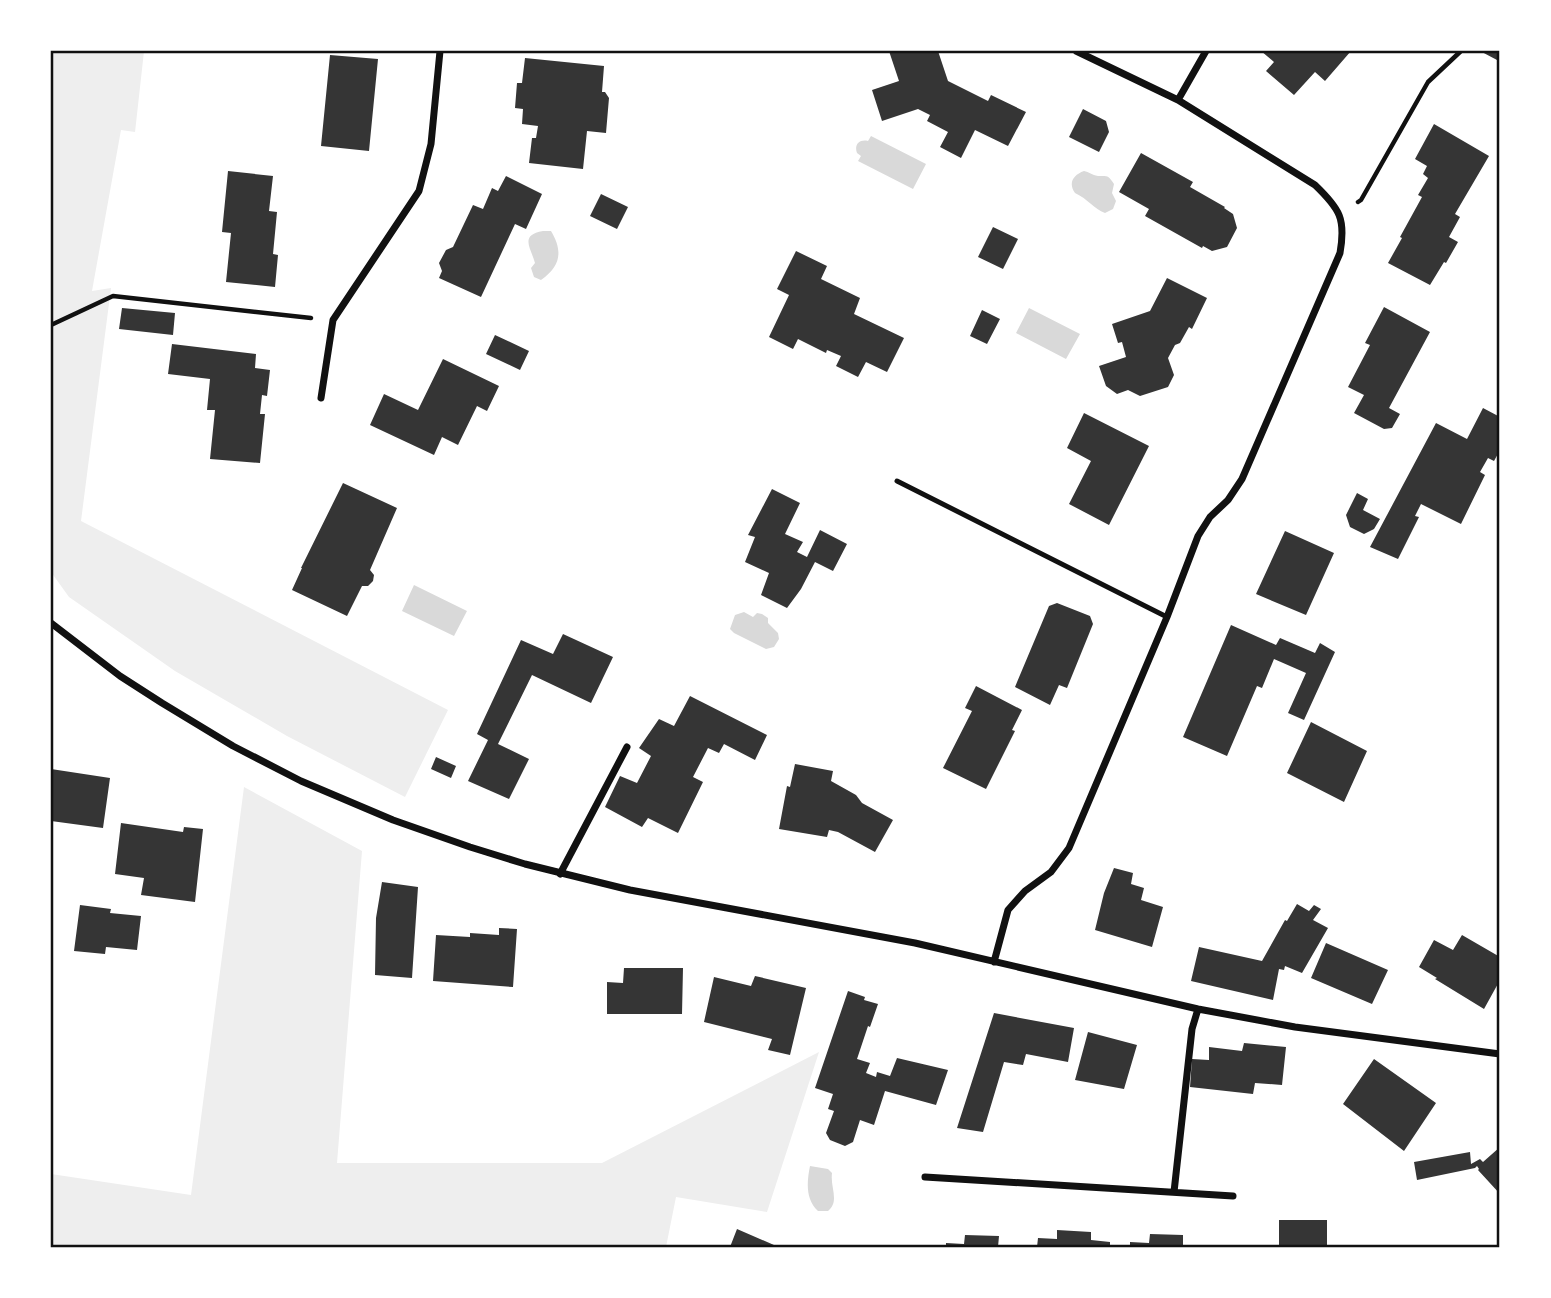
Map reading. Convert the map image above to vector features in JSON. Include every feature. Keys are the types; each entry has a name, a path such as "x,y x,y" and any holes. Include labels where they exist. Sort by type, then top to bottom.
{"street":[{"path":"321,398 333,320 419,191 431,145 440,51"},
{"path":"994,962 1008,910 1025,891 1051,872 1069,848 1167,617 1198,536 1210,517 1228,500 1242,479 1340,253 1343,234 1340,215 1330,199 1315,186 1178,100 1076,51"},
{"path":"1178,100 1206,51"},
{"path":"51,623 120,676 162,703 233,746 300,780 393,820 560,874 630,890 915,943 1198,1009 1295,1027 1500,1054"},
{"path":"560,874 627,747"},
{"path":"1174,1192 1192,1029 1198,1009"},
{"path":"925,1177 1233,1196"}],"lane":[{"path":"897,481 1167,617"}],"path":[{"path":"1340,215 1361,200 1428,82 1461,51"},
{"path":"51,325 113,296 333,320"}],"shaded area":[{"path":"51,51 144,51 135,132 121,130 92,291 111,288 81,521 448,710 405,797 287,736 175,671 69,597 51,572"},
{"path":"871,136 926,164 913,189 858,161 861,156 857,153 857,145 868,141"},
{"path":"1084,171 1112,181 1112,193 1116,201 1113,209 1105,213 1075,193 1073,180"},
{"path":"551,231 555,238 558,258 553,269 541,280 534,277 531,268 535,263 528,243 531,236"},
{"path":"1029,308 1080,334 1066,359 1016,333"},
{"path":"414,585 467,611 454,636 402,611"},
{"path":"744,612 753,617 757,613 768,618 768,623 778,633 779,639 774,647 766,649 730,629 735,615"},
{"path":"244,787 362,851 337,1163 602,1163 819,1052 767,1212 676,1197 666,1247 51,1247 51,1174 191,1195"},
{"path":"810,1166 828,1169 832,1173 834,1199 828,1211 818,1211 811,1201 808,1184"}],"building":[{"path":"889,51 938,51 948,81 988,101 991,95 1026,112 1008,146 975,130 961,158 940,147 948,132 927,121 930,115 918,109 882,121 872,90 899,81"},
{"path":"1261,51 1351,51 1325,81 1315,72 1294,95 1266,71 1274,62"},
{"path":"1480,51 1500,51 1500,54 1497,60"},
{"path":"330,55 378,59 369,151 321,146"},
{"path":"525,58 604,66 602,92 609,98 606,133 587,131 583,169 529,163 532,138 536,138 538,126 522,124 523,109 515,108 517,83 522,83"},
{"path":"1083,109 1106,121 1109,132 1099,152 1069,137"},
{"path":"1434,124 1489,156 1455,214 1460,217 1449,237 1458,242 1430,285 1388,263 1422,197 1418,195 1428,178 1423,174 1427,166 1415,159"},
{"path":"1141,153 1193,182 1190,187 1233,214 1237,228 1227,247 1212,251 1203,246 1202,248 1145,216 1149,209 1119,192"},
{"path":"228,171 273,176 269,211 277,212 273,254 278,255 275,287 226,282 231,233 222,232"},
{"path":"506,176 542,194 526,229 515,224 481,297 439,278 442,271 439,263 446,250 453,247 473,205 483,209 492,188 498,191"},
{"path":"601,194 628,207 617,229 590,216"},
{"path":"993,227 1018,239 1003,269 978,257"},
{"path":"796,251 827,266 821,279 860,298 854,314 904,338 887,372 866,362 858,377 836,366 841,356 827,350 826,353 798,339 793,349 769,337 789,295 777,289"},
{"path":"1167,278 1207,298 1192,329 1189,327 1168,358 1174,375 1168,387 1140,396 1128,390 1117,394 1106,386 1099,366 1126,357 1122,342 1118,343 1112,324 1150,311"},
{"path":"1384,307 1430,332 1389,408 1400,414 1392,428 1384,429 1354,413 1364,395 1348,387 1370,345 1365,343"},
{"path":"122,308 175,313 173,335 119,329"},
{"path":"982,310 1000,319 987,344 970,336"},
{"path":"495,335 529,351 520,370 486,354"},
{"path":"172,344 256,354 255,368 270,370 267,396 262,395 260,414 265,414 260,463 210,459 215,410 207,410 210,379 168,374"},
{"path":"443,359 499,386 487,411 477,406 458,445 442,437 434,455 370,425 384,394 418,410"},
{"path":"1483,408 1500,417 1500,450 1494,461 1488,458 1480,472 1485,475 1461,524 1421,504 1415,516 1419,517 1398,559 1370,547 1436,423 1467,439"},
{"path":"1084,413 1149,446 1109,525 1069,504 1091,461 1067,448"},
{"path":"343,483 397,508 370,570 374,575 373,581 368,586 362,586 347,616 292,590"},
{"path":"772,489 800,503 785,534 803,542 797,552 807,557 820,530 847,544 833,571 815,562 787,608 761,595 769,573 745,562 755,537 748,535"},
{"path":"1357,493 1368,499 1363,510 1380,519 1374,529 1364,534 1350,527 1346,515"},
{"path":"1285,531 1334,553 1306,615 1256,594"},
{"path":"1057,603 1090,616 1093,624 1067,688 1059,685 1050,705 1015,687 1049,606"},
{"path":"1231,625 1276,645 1280,638 1315,653 1320,643 1335,652 1304,720 1288,713 1306,673 1274,659 1262,688 1257,686 1227,756 1183,737"},
{"path":"563,634 613,657 591,703 532,675 498,744 529,759 509,799 468,781 488,740 477,734 521,640 553,654"},
{"path":"976,686 1022,710 1012,730 1015,731 986,789 943,768 972,711 965,708"},
{"path":"690,696 767,735 755,760 724,744 719,753 708,748 693,777 703,782 678,833 648,818 642,827 605,807 620,776 637,783 651,756 639,748 659,719 674,726"},
{"path":"1311,722 1367,751 1344,802 1287,773"},
{"path":"436,757 456,766 451,778 431,769"},
{"path":"795,764 833,771 831,781 856,795 862,803 893,820 875,852 838,832 829,830 827,837 779,829 787,786 790,787"},
{"path":"51,769 110,778 103,828 51,821"},
{"path":"121,823 183,832 184,827 203,829 195,902 141,895 144,878 115,874"},
{"path":"1114,868 1133,873 1131,884 1144,888 1141,900 1163,907 1152,947 1095,930 1104,893"},
{"path":"382,882 418,887 412,978 375,975 376,918"},
{"path":"1297,904 1309,911 1314,905 1321,909 1313,920 1328,928 1302,973 1285,966 1284,970 1279,969 1273,1000 1191,981 1199,947 1262,961"},
{"path":"80,905 111,909 110,913 141,916 137,950 106,947 105,954 74,951"},
{"path":"499,928 517,929 513,987 433,981 436,935 499,935"},
{"path":"1462,935 1500,957 1500,980 1484,1009 1419,967 1434,940 1453,950"},
{"path":"1326,943 1388,970 1372,1004 1311,978"},
{"path":"624,968 683,968 682,1014 607,1014 607,982 623,983"},
{"path":"755,976 806,988 790,1055 768,1050 772,1039 704,1022 714,977 751,986"},
{"path":"848,991 878,1004 857,1059 870,1063 866,1073 876,1077 877,1072 890,1076 897,1058 948,1070 936,1105 885,1091 874,1125 860,1120 853,1142 845,1146 830,1140 826,1133 834,1111 828,1109 833,1094 815,1088"},
{"path":"994,1013 1074,1028 1068,1062 1026,1054 1023,1065 1004,1062 983,1132 957,1128"},
{"path":"1088,1032 1137,1045 1124,1089 1075,1080"},
{"path":"1244,1043 1286,1047 1282,1085 1255,1083 1253,1094 1190,1087 1192,1059 1209,1060 1209,1047 1242,1051"},
{"path":"1374,1059 1436,1103 1404,1151 1343,1104"},
{"path":"1500,1147 1500,1194 1477,1166 1417,1180 1414,1162 1470,1152 1471,1164 1480,1159 1483,1162"},
{"path":"1279,1220 1327,1220 1327,1247 1279,1247"},
{"path":"737,1229 774,1245 730,1247"},
{"path":"1057,1230 1091,1232 1091,1240 1110,1242 1110,1247 1037,1247 1038,1238 1057,1239"},
{"path":"1150,1234 1183,1235 1183,1245 1194,1247 1130,1247 1130,1242 1149,1243"},
{"path":"965,1235 999,1236 998,1247 946,1247 946,1243 964,1244"}]}
